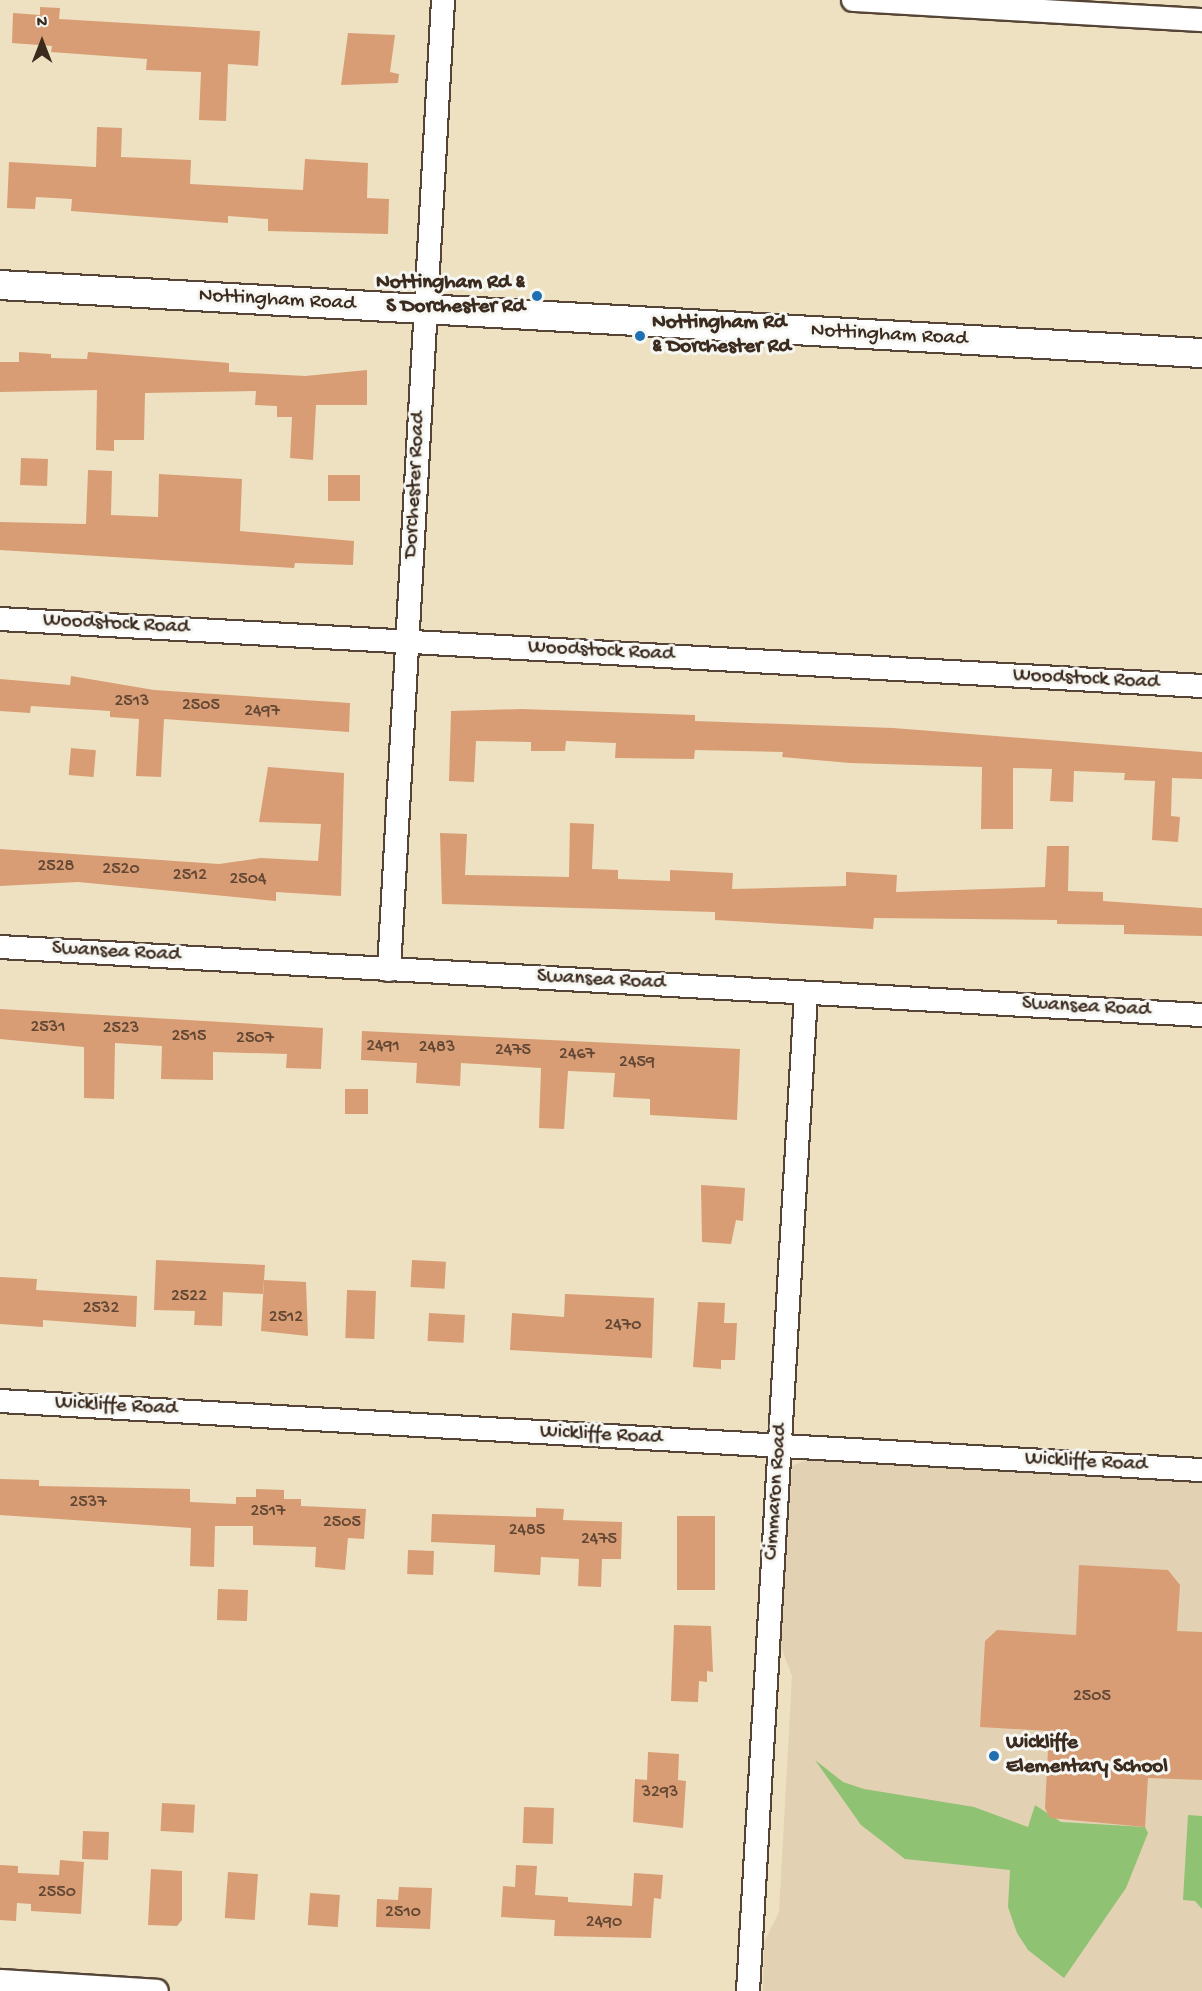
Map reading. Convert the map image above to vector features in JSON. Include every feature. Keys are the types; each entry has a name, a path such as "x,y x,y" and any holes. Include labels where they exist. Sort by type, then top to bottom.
{"street":[{"name":"Dorchester Road","path":"389,970 443,0"},
{"path":"853,0 1202,20"},
{"name":"Nottingham Road","path":"0,285 1202,353"},
{"name":"Woodstock Road","path":"0,619 1202,686"},
{"name":"Swansea Road","path":"0,946 389,970 1202,1014"},
{"name":"Cimmaron Road","path":"748,1991 807,993"},
{"name":"Wickliffe Road","path":"0,1401 1202,1470"},
{"path":"0,1981 157,1991"}],"shaded area":[{"name":"Wickliffe Elementary School","path":"810,1458 1202,1482 1202,1991 763,1991 764,1942 779,1912 792,1676 781,1647 792,1466"}],"green space":[{"path":"815,1760 843,1782 864,1789 974,1807 1028,1827 1035,1805 1061,1822 1145,1827 1148,1833 1126,1888 1064,1978 1028,1950 1017,1933 1008,1907 1010,1870 905,1859 861,1825"},
{"path":"1188,1815 1202,1816 1202,1909 1195,1901 1183,1900"}],"building":[{"path":"40,7 60,8 59,19 260,31 258,66 228,64 226,121 199,120 201,72 146,70 147,59 51,52 52,46 12,43 13,13 40,15"},
{"path":"348,33 395,35 390,72 399,74 398,83 341,85"},
{"path":"97,127 122,128 121,157 191,160 190,184 303,190 305,159 368,163 367,198 389,199 388,234 268,231 268,219 228,216 228,223 71,211 72,199 36,197 35,209 7,208 9,162 96,167"},
{"path":"19,352 51,354 51,358 87,359 88,352 218,362 229,363 229,372 305,376 367,370 367,405 316,405 313,460 290,458 292,417 277,417 277,406 255,405 256,391 145,393 144,440 114,440 114,451 96,450 97,390 0,392 0,362 19,362"},
{"path":"21,458 48,459 47,486 20,485"},
{"path":"88,470 112,471 111,515 158,517 159,474 242,479 240,531 354,541 353,565 295,563 294,568 0,550 0,522 86,524"},
{"path":"328,475 360,475 360,501 328,501"},
{"path":"71,676 154,690 350,703 349,732 164,719 161,777 136,776 139,719 110,717 110,711 31,706 30,713 0,711 0,679 70,685"},
{"path":"522,709 695,715 695,721 893,728 1202,752 1202,779 1172,778 1171,816 1180,817 1178,842 1152,840 1155,781 1124,780 1125,773 1074,771 1073,802 1050,801 1052,769 1013,768 1013,829 981,829 982,767 850,763 782,757 783,752 695,750 694,759 615,758 616,743 566,741 565,751 531,751 531,742 476,741 474,782 449,781 451,711"},
{"path":"71,748 96,750 94,777 69,775"},
{"path":"268,767 344,773 341,896 276,892 276,901 78,882 0,886 0,849 219,864 261,858 318,861 321,824 259,822"},
{"path":"570,823 594,824 592,869 618,870 618,879 670,881 670,870 733,873 732,889 846,886 846,872 897,875 896,892 1045,887 1047,846 1069,846 1068,891 1103,892 1103,901 1202,908 1202,936 1124,934 1124,925 1057,924 1057,920 874,918 873,929 715,920 715,912 442,904 440,833 467,834 465,875 569,877"},
{"path":"0,1009 323,1028 321,1069 286,1068 287,1054 213,1052 213,1080 161,1079 162,1046 115,1043 114,1099 84,1098 84,1047 0,1039"},
{"path":"362,1031 740,1049 737,1120 650,1115 650,1099 613,1097 615,1073 568,1071 564,1129 539,1128 541,1068 461,1063 460,1086 416,1083 417,1063 361,1060"},
{"path":"345,1089 368,1089 368,1114 345,1114"},
{"path":"701,1185 745,1188 743,1221 736,1220 731,1244 702,1242"},
{"path":"156,1260 265,1265 263,1294 223,1292 222,1326 194,1325 195,1311 154,1310"},
{"path":"412,1260 446,1262 445,1289 411,1287"},
{"path":"0,1277 37,1279 36,1290 137,1296 136,1327 43,1320 43,1327 0,1324"},
{"path":"264,1280 306,1282 308,1336 261,1331"},
{"path":"347,1290 376,1291 374,1339 345,1338"},
{"path":"565,1294 654,1298 652,1358 510,1350 512,1313 564,1317"},
{"path":"698,1302 725,1303 724,1323 737,1323 735,1360 721,1360 721,1369 693,1367"},
{"path":"429,1313 465,1315 463,1343 428,1341"},
{"path":"0,1479 39,1480 39,1486 190,1489 190,1502 236,1504 236,1497 256,1497 256,1489 284,1490 284,1499 301,1499 301,1506 366,1509 364,1539 348,1538 345,1570 315,1567 316,1547 253,1545 253,1526 215,1526 214,1567 190,1566 191,1528 0,1515"},
{"path":"536,1508 564,1509 563,1520 622,1522 621,1559 602,1559 601,1587 578,1586 579,1559 541,1557 540,1575 494,1572 495,1545 431,1542 432,1514 536,1517"},
{"path":"677,1516 715,1516 715,1590 677,1590"},
{"path":"408,1550 434,1551 433,1575 407,1574"},
{"path":"1079,1565 1168,1570 1180,1585 1177,1631 1202,1632 1202,1780 1148,1778 1145,1827 1050,1818 1045,1808 1049,1731 980,1727 985,1641 997,1630 1076,1635"},
{"path":"218,1589 248,1590 247,1621 217,1620"},
{"path":"674,1625 711,1626 713,1672 707,1671 707,1682 699,1681 698,1702 671,1701"},
{"path":"648,1752 679,1754 678,1780 686,1781 683,1828 633,1822 635,1779 647,1780"},
{"path":"162,1803 195,1805 193,1833 161,1831"},
{"path":"524,1807 554,1808 553,1844 523,1843"},
{"path":"83,1831 109,1832 108,1860 82,1859"},
{"path":"60,1860 84,1862 81,1914 31,1911 31,1904 17,1903 16,1921 0,1920 0,1865 18,1866 18,1873 59,1875"},
{"path":"516,1865 537,1866 535,1895 568,1897 568,1902 632,1906 634,1873 663,1875 661,1899 654,1898 651,1938 554,1936 555,1920 501,1917 503,1886 515,1887"},
{"path":"151,1869 182,1871 182,1920 177,1926 148,1925"},
{"path":"228,1872 258,1874 255,1920 225,1918"},
{"path":"399,1887 432,1888 430,1929 376,1927 377,1899 398,1900"},
{"path":"310,1893 340,1895 338,1927 308,1925"}],"place":[{"name":"Nottingham Rd & S Dorchester Rd","path":"537,296"},
{"name":"Nottingham Rd & Dorchester Rd","path":"640,336"},
{"name":"Wickliffe Elementary School","path":"994,1756"}]}
